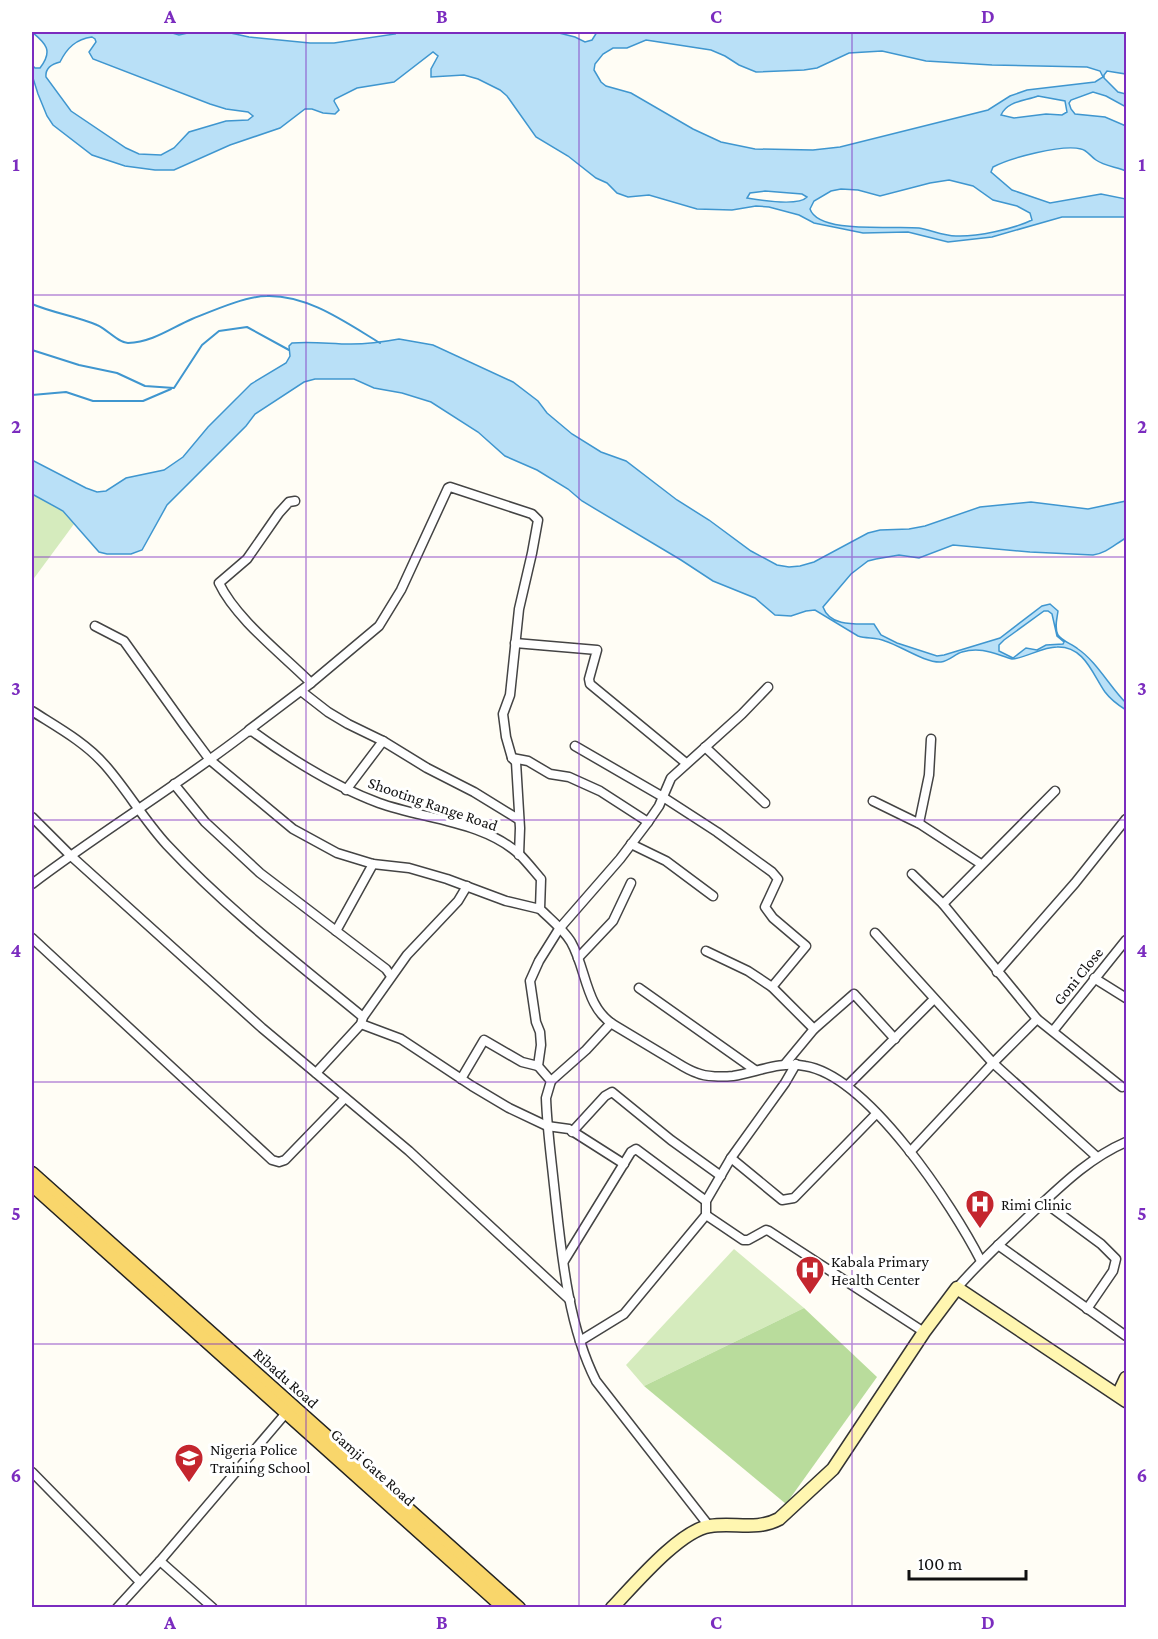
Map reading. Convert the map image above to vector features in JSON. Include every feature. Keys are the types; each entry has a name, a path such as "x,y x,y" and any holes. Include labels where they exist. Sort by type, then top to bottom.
{"main road":[{"name":"Ribadu Road","path":"32,1173 232,1358 519,1608"},
{"name":"Gamji Gate Road","path":"32,1185 232,1358 286,1413 504,1608"}],"street":[{"path":"32,884 70,855 210,760 301,691 379,626 410,573 430,522 445,491 450,487 536,517 538,520 519,609 510,695 502,714 512,758 516,762 520,828 519,855"},
{"path":"295,501 289,502 279,513 247,559 219,583 224,594 251,626 311,683"},
{"path":"95,626 124,641 210,760 293,830 337,853 373,864 410,868 506,901 540,909 570,941 590,996 596,1007 611,1023 698,1074 732,1076 784,1064 796,1064 825,1072 847,1086 910,1152 948,1202 981,1261"},
{"path":"515,643 597,651 589,679 590,684 686,763"},
{"path":"538,1066 541,1038 536,1022 530,981 539,961 559,929 648,822 671,778 742,714 768,687"},
{"path":"301,691 328,712 474,792 518,819"},
{"path":"32,711 90,751 105,765 166,844 216,893 362,1021 401,1039 509,1108 547,1126 569,1129 624,1164"},
{"name":"Shooting Range Road","path":"249,730 291,759 346,790 381,804 443,820 486,835 519,855 541,879 540,909"},
{"path":"919,823 929,775 930,739"},
{"path":"346,790 383,741"},
{"path":"575,746 663,797 717,832 772,872 778,879 765,907 773,918 806,946 772,987"},
{"path":"705,747 765,803"},
{"path":"512,758 528,761 550,774 569,777 600,791 648,822"},
{"path":"174,784 205,822 260,873 386,969 392,976"},
{"path":"943,904 1055,791"},
{"path":"873,801 919,823 981,864"},
{"path":"32,817 70,855 253,1020 409,1151 570,1300"},
{"path":"997,972 1126,819"},
{"path":"631,844 666,861 713,896"},
{"path":"336,931 373,864"},
{"path":"912,874 943,904 1037,1019 1122,1087"},
{"path":"578,958 613,921 631,883"},
{"path":"316,1072 362,1021 415,946 458,901 467,886"},
{"path":"875,933 993,1063 1097,1157"},
{"path":"32,938 272,1160 279,1162 285,1160 345,1098"},
{"name":"Goni Close","path":"1053,1031 1126,940"},
{"path":"706,951 748,971 772,987 814,1029"},
{"path":"1094,978 1126,998"},
{"path":"639,988 755,1070"},
{"path":"784,1064 814,1029 854,994 895,1039"},
{"path":"847,1086 934,999"},
{"path":"910,1152 1037,1019"},
{"path":"611,1023 586,1050 550,1081 546,1098 547,1126 570,1300 580,1341 596,1381 709,1526"},
{"path":"461,1079 484,1040 522,1062 538,1066 550,1081"},
{"path":"580,1341 624,1314 706,1215 706,1201 731,1158 796,1064"},
{"path":"572,1132 605,1096 612,1092 671,1140 721,1176"},
{"path":"731,1158 782,1200 794,1198 876,1114"},
{"path":"612,1608 678,1542 709,1526 755,1526 769,1524 779,1519 833,1469 924,1332 957,1288 981,1261 1044,1202 1097,1157 1126,1142"},
{"path":"564,1261 631,1152 636,1149 706,1201"},
{"path":"1044,1202 1101,1244 1116,1259 1113,1271 1087,1309"},
{"path":"706,1215 743,1240 748,1240 766,1230 769,1231 924,1332"},
{"path":"998,1245 1126,1336"},
{"path":"957,1288 1122,1398 1126,1378"},
{"path":"117,1608 160,1562 286,1413"},
{"path":"32,1472 140,1582"},
{"path":"160,1562 213,1608"}],"green space":[{"path":"32,494 63,511 74,524 32,581"},
{"path":"734,1249 804,1308 644,1386 626,1365"},
{"path":"804,1308 877,1377 786,1504 644,1386"}],"water":[{"path":"32,32 169,32 179,35 192,32 226,32 249,37 334,43 395,34 394,32 555,32 585,42 592,40 597,32 1126,32 1126,74 1107,71 1104,78 1118,92 1126,94 1126,107 1093,92 1071,100 1069,103 1075,114 1105,117 1126,126 1126,171 1099,162 1083,150 1062,148 1001,163 993,167 991,172 1012,190 1050,203 1101,194 1126,199 1126,217 1062,217 992,237 948,242 908,232 863,233 814,223 799,215 769,207 756,206 732,210 697,209 649,195 628,197 617,193 607,183 596,178 568,156 536,137 507,96 500,90 464,75 431,77 431,69 438,56 433,52 394,82 357,88 335,99 339,110 335,114 305,109 280,128 230,145 174,170 125,166 92,155 53,125 47,116 32,75 32,65 40,68 44,62 46,47","holes":["92,37 95,39 96,42 89,52 93,59 210,104 248,112 253,116 248,120 226,121 189,132 174,148 161,155 139,154 126,148 71,111 46,77 50,67 60,62 66,52 81,40","646,40 711,50 756,72 817,68 849,53 882,51 926,61 1087,67 1100,71 1103,77 1095,82 1027,90 1010,96 988,110 840,147 813,150 755,149 721,142 693,129 631,93 606,86 594,70 595,64 603,54 613,48 627,48","1038,96 1065,101 1067,112 1062,115 1046,114 1014,118 1001,115 1007,107","949,180 973,186 993,200 1017,206 1030,213 1032,220 995,232 956,236 908,227 842,226 816,217 810,209 814,201 831,191 841,189 858,190 880,196","765,191 802,194 807,197 796,202 747,198 750,193"]},
{"path":"399,339 433,345 513,382 538,401 547,413 572,434 601,452 626,461 677,500 751,551 777,565 789,567 814,562 868,533 925,526 980,507 1031,502 1088,509 1126,501 1126,538 1098,554 1030,552 953,545 919,558 899,555 876,559 868,561 851,574 823,607 831,618 837,621 874,624 881,635 897,643 937,656 1000,638 1042,606 1050,604 1058,611 1056,626 1058,635 1091,660 1126,703 1126,710 1107,695 1081,656 1066,648 1051,647 1012,659 988,651 969,650 944,661 935,662 891,643 858,636 815,610 791,616 775,615 755,598 713,581 582,501 568,489 537,470 505,456 478,432 431,402 402,393 374,388 354,379 315,379 304,382 255,414 246,426 167,505 142,550 131,554 99,552 63,511 32,494 32,460 97,492 106,491 126,478 164,470 183,457 208,427 251,384 286,363 290,356 289,346 292,343 357,344","holes":["1044,611 1052,614 1057,636 1064,642 1063,644 1046,645 1037,650 1026,648 1013,658 999,651 999,645 1004,640"]}],"waterway":[{"path":"32,304 97,325 120,341 128,343 154,337 239,301 267,296 282,297 326,311 380,343"},
{"path":"32,350 79,365 117,373 145,386 174,388 202,345 219,331 247,327 289,350"},
{"path":"32,395 66,392 93,401 143,401 171,389"}],"place":[{"name":"Rimi Clinic","path":"980,1230"},
{"name":"Kabala Primary Health Center","path":"810,1296"},
{"name":"Nigeria Police Training School","path":"189,1484"}]}
